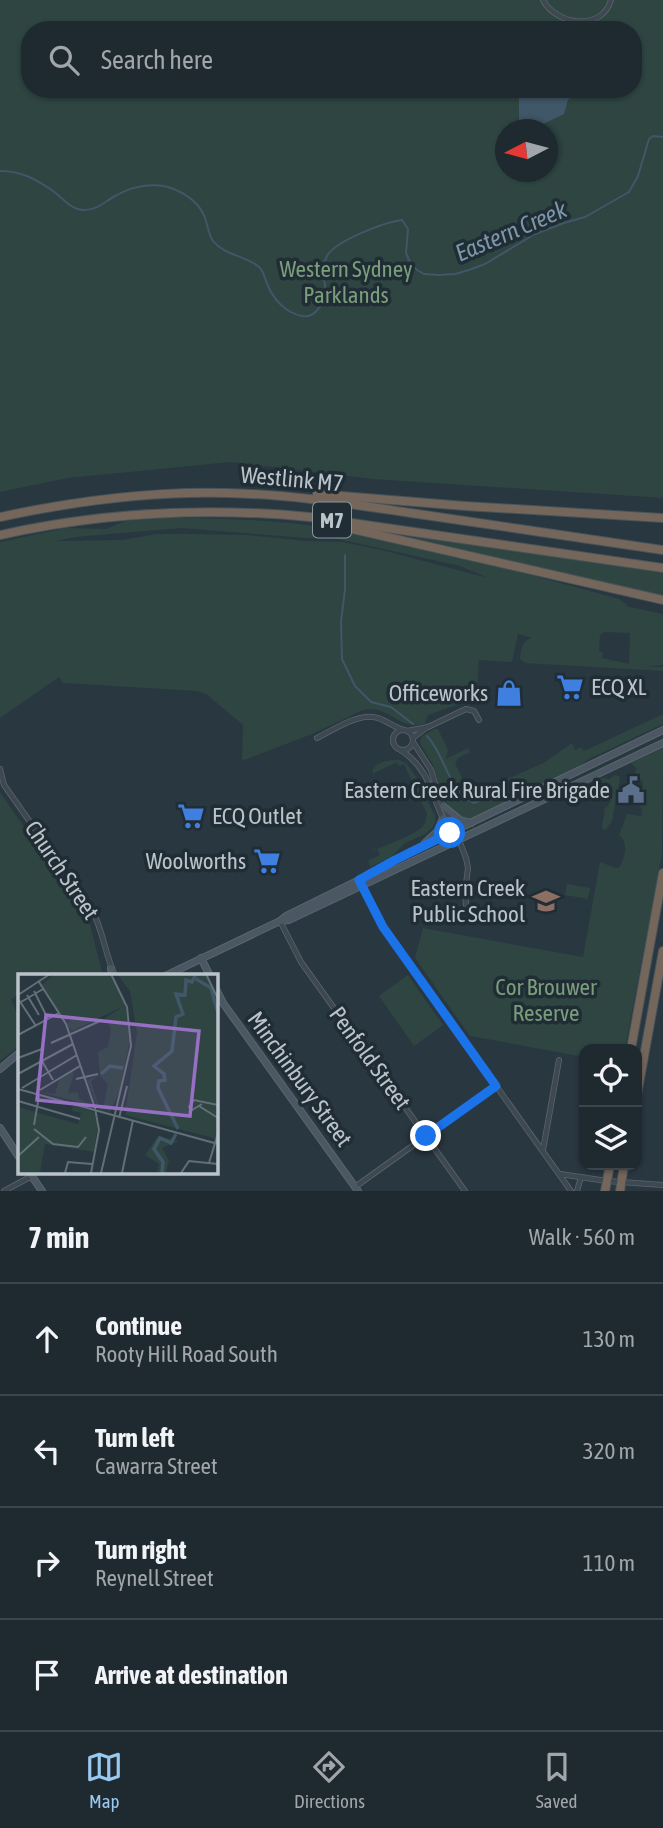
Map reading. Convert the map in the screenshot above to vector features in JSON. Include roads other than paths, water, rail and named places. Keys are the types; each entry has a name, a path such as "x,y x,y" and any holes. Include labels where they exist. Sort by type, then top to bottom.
{"highway":[{"name":"Westlink M7","path":"0,517 84,501 140,495 224,493 351,504 663,550"},
{"path":"282,496 313,494 464,506 663,516"},
{"name":"Westlink M7","path":"0,536 54,524 99,518 172,511 225,511 310,517 663,568"},
{"name":"M7","path":"310,517 660,600"},
{"path":"632,1044 663,873"},
{"path":"642,1067 663,951"},
{"path":"605,1191 609,1170"}],"main road":[{"path":"360,883 421,847 663,730"},
{"path":"169,974 286,916 663,743"},
{"path":"443,806 460,820 471,823"},
{"path":"421,847 438,831 443,818"},
{"path":"201,958 209,974"},
{"name":"Minchinbury Street","path":"217,991 357,1189"},
{"path":"0,1069 18,1054"},
{"path":"0,1128 18,1155"},
{"path":"31,1174 42,1191"}],"street":[{"path":"543,0 549,9 560,17 579,21 603,14 611,0"},
{"path":"402,751 408,749 413,740 428,727 466,709 474,711 479,720"},
{"path":"317,738 360,718 377,718 405,730 432,770 452,832"},
{"path":"389,725 395,747 413,758 423,771 443,818 466,858 466,905"},
{"path":"393,737 397,732 428,727"},
{"name":"Church Street","path":"0,769 4,785 92,910 100,925 113,973"},
{"path":"360,883 383,927 571,1191"},
{"name":"Penfold Street","path":"280,921 302,962 465,1191"},
{"path":"542,1151 559,1060"},
{"path":"357,1189 496,1086"},
{"path":"4,1191 31,1174"},
{"path":"559,1174 607,1181 620,1187 663,1185"},
{"path":"577,1191 581,1177"}],"water":[{"path":"519,98 570,98 564,114 554,119 519,119"}],"waterway":[{"name":"Eastern Creek","path":"0,171 15,172 34,179 71,206 84,210 97,207 139,187 155,185 178,191 192,199 199,207 212,239 218,246 259,267 277,301 291,312 307,316 320,307 325,287 323,265 327,256 340,244 373,228 402,220 408,229 406,253 417,270 424,274 439,275 469,270 485,264 535,234 585,217 629,192 638,176 649,139 653,136 663,137"},
{"path":"345,555 342,659 355,686 371,702 391,707 413,724"},
{"path":"427,736 439,753 458,791 465,798 474,803 495,795"}],"place":[{"name":"ECQ XL","path":"570,687"},
{"name":"Officeworks","path":"509,693"},
{"name":"Eastern Creek Rural Fire Brigade","path":"631,790"},
{"name":"ECQ Outlet","path":"191,816"},
{"name":"Woolworths","path":"267,861"},
{"name":"Eastern Creek Public School","path":"546,901"}],"park label":[{"name":"Western Sydney Parklands","path":"346,282"},
{"name":"Cor Brouwer Reserve","path":"546,1000"}]}
